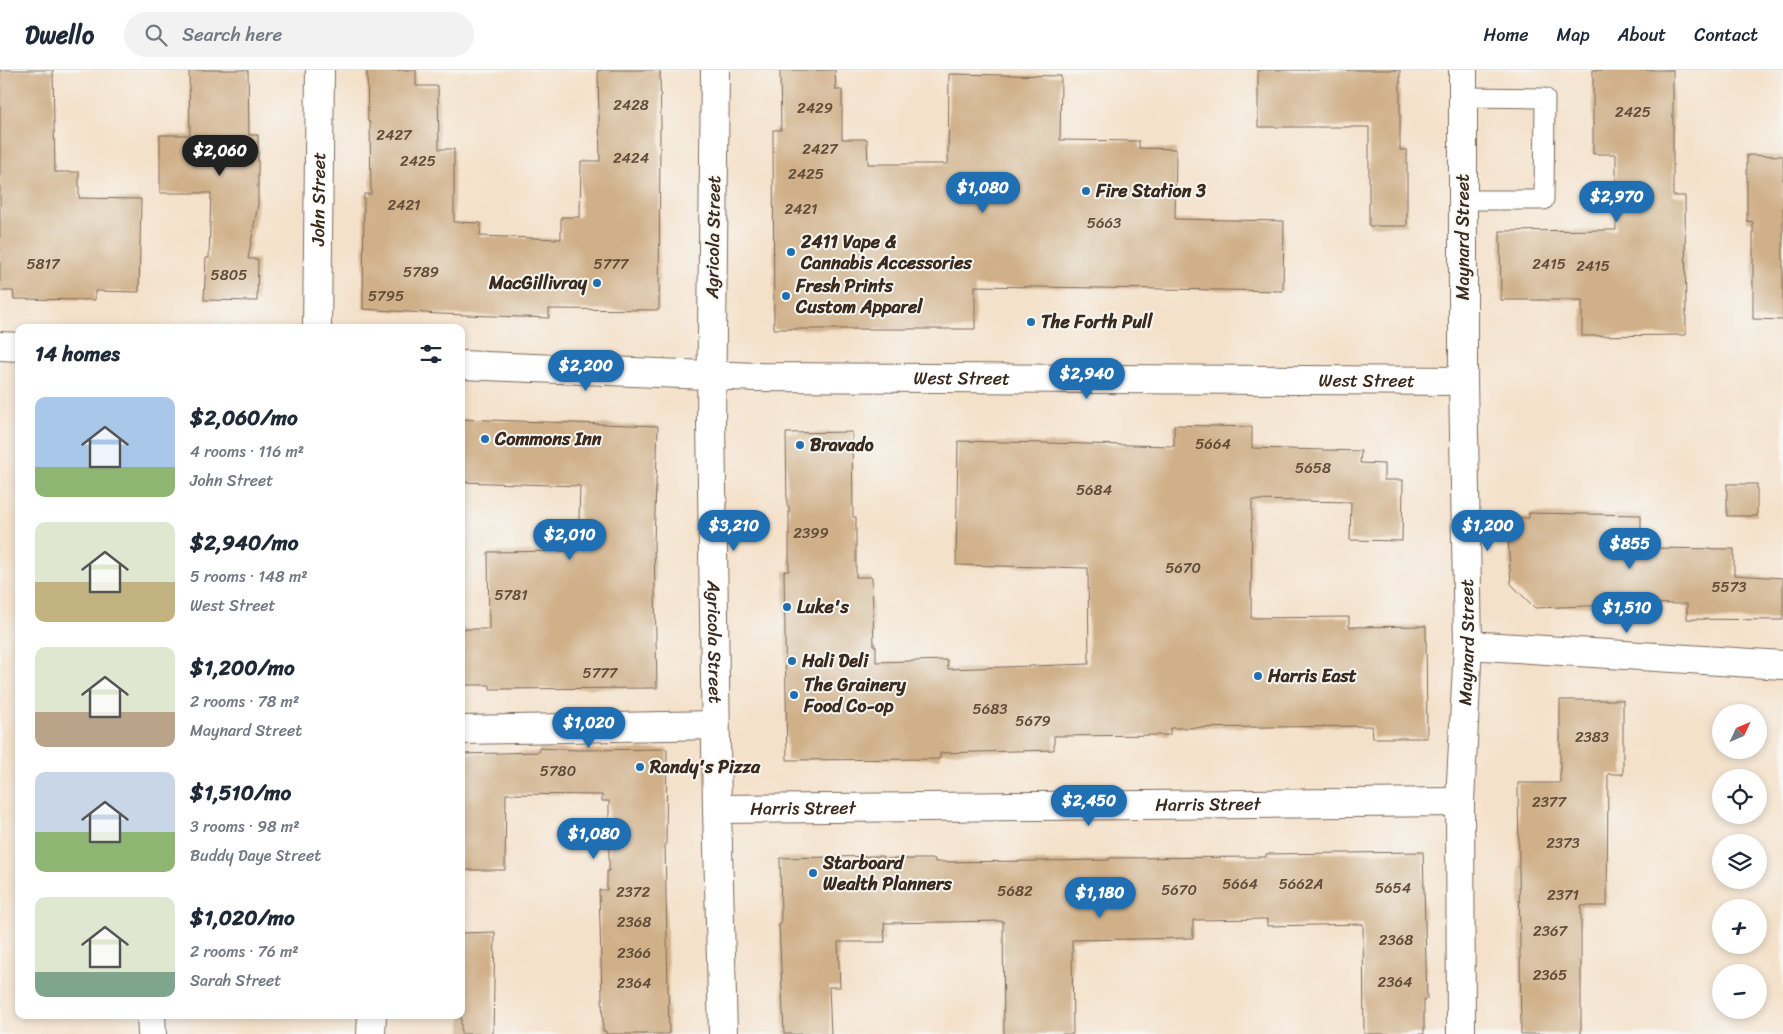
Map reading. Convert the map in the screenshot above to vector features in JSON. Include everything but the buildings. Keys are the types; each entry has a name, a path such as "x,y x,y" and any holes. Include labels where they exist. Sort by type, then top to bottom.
{"street":[{"name":"John Street","path":"317,324 320,70"},
{"name":"Agricola Street","path":"715,70 711,422 715,725 723,1034"},
{"name":"Maynard Street","path":"1461,1034 1460,802 1468,645 1463,381 1463,70"},
{"path":"0,346 15,347"},
{"name":"West Street","path":"465,365 712,376 1463,381"},
{"path":"1468,645 1783,665"},
{"path":"465,730 715,725"},
{"name":"Harris Street","path":"717,809 1460,802"},
{"path":"152,1019 152,1034"},
{"path":"371,1034 372,1019"}],"lane":[{"path":"1463,97 1545,98 1544,200 1463,200"}],"place":[{"name":"Fire Station 3","path":"1086,191"},
{"name":"2411 Vape & Cannabis Accessories","path":"791,252"},
{"name":"MacGillivray","path":"597,283"},
{"name":"Fresh Prints Custom Apparel","path":"786,296"},
{"name":"The Forth Pull","path":"1031,322"},
{"name":"Commons Inn","path":"485,439"},
{"name":"Bravado","path":"800,445"},
{"name":"Luke's","path":"787,607"},
{"name":"Hali Deli","path":"792,661"},
{"name":"Harris East","path":"1258,676"},
{"name":"The Grainery Food Co-op","path":"794,695"},
{"name":"Randy's Pizza","path":"640,767"},
{"name":"Starboard Wealth Planners","path":"813,873"}]}
